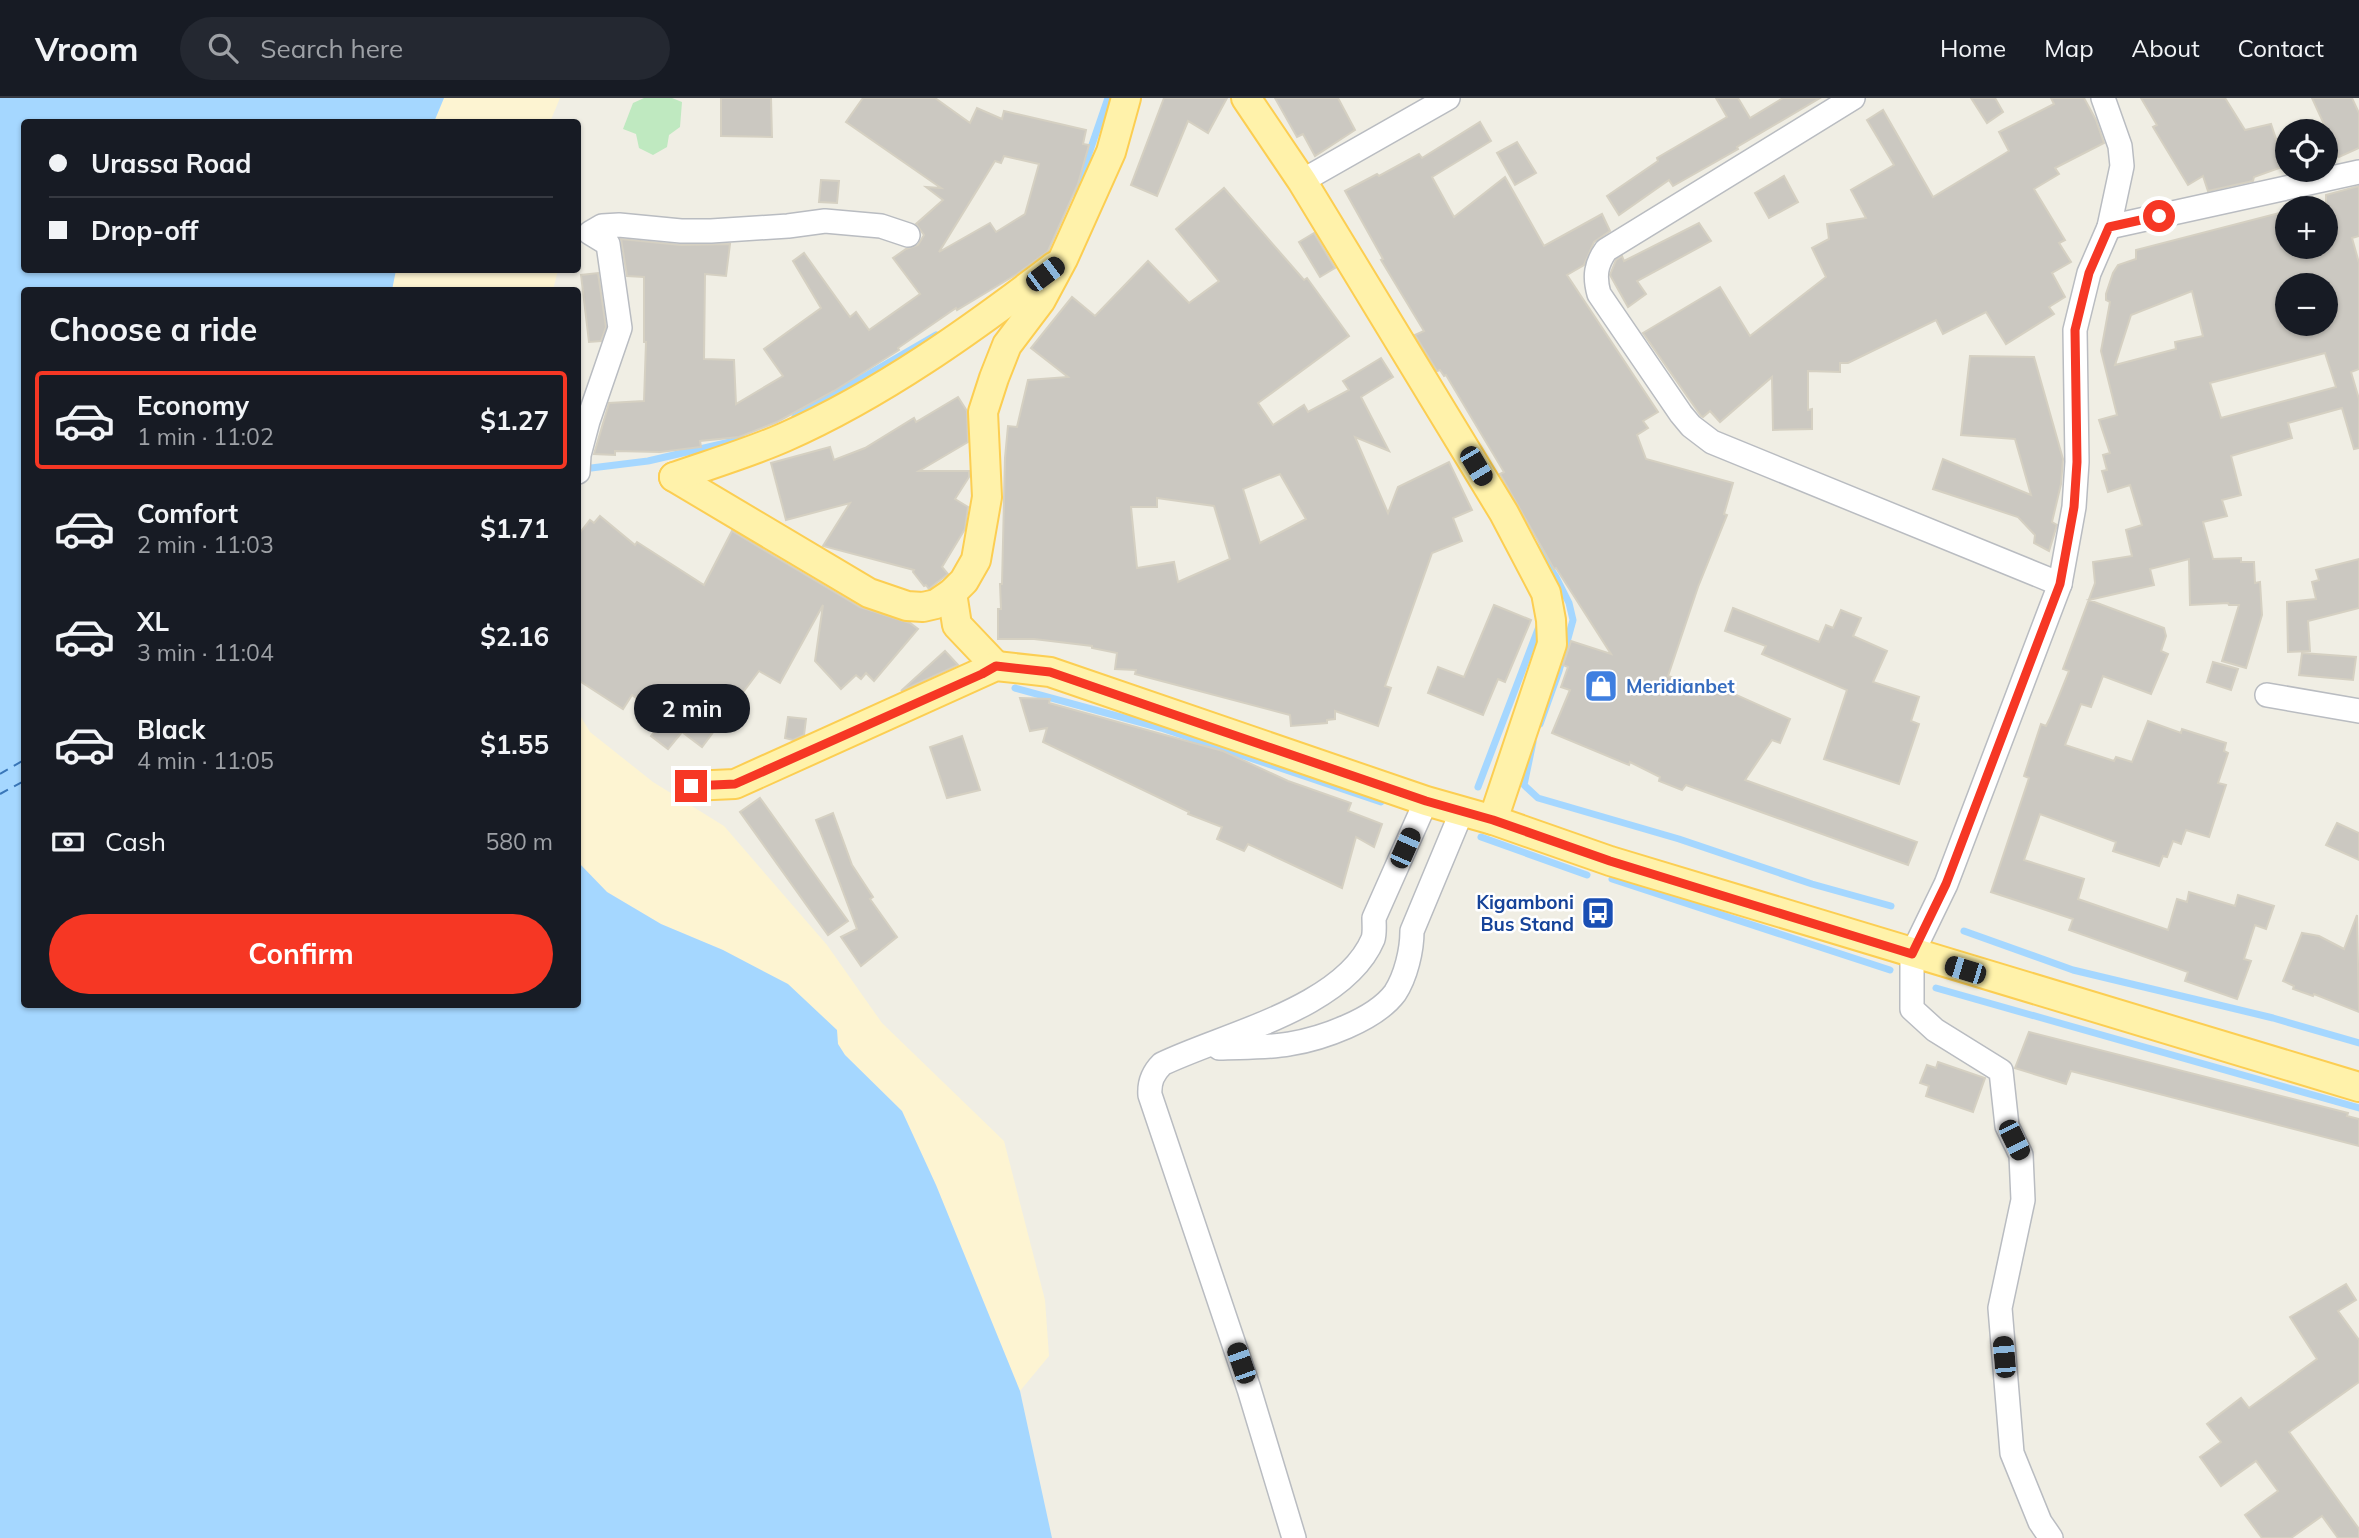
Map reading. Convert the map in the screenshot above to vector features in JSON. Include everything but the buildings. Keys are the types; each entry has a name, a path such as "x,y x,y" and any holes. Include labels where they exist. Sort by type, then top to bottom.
{"main road":[{"path":"1063,260 990,316 865,396 784,437 674,477 869,593 907,606 923,607 936,604 952,593 964,581 976,560 987,497 983,412 994,378 1007,345 1041,300 1063,260 1111,152 1126,98"},
{"path":"1246,98 1302,181 1504,513 1546,593 1552,644 1493,820"},
{"path":"952,593 957,625 996,666"},
{"path":"691,786 735,784 996,666 1050,672 1610,861 2359,1087"}],"street":[{"path":"1302,181 1448,98"},
{"path":"1853,98 1606,250 1596,270 1595,282 1599,294 1681,414 1691,426 1712,442 2060,584"},
{"path":"2051,1538 2040,1522 2012,1454 2000,1308 2023,1200 2021,1155 2007,1125 2001,1071 1935,1030 1912,1009 1912,954 1946,884 2060,584 2074,507 2077,462 2075,330 2089,273 2109,227 2122,166 2120,146 2103,98"},
{"path":"2109,227 2359,172"},
{"path":"581,447 620,328 608,244 590,233 602,226 619,225 711,231 788,226 825,220 881,226 908,235"},
{"path":"2267,695 2359,710"},
{"path":"1294,1538 1250,1389 1150,1095 1152,1077 1162,1064 1273,1020 1329,990 1359,961 1374,938 1374,918 1426,801"},
{"path":"1201,1049 1288,1045 1337,1031 1376,1009 1395,992 1412,951 1412,931 1462,811"}],"green space":[{"path":"644,98 672,98 682,102 680,127 669,135 667,147 653,155 639,148 636,134 623,129 633,103"}],"sand":[{"path":"444,98 560,98 551,119 435,119"},
{"path":"395,273 557,273 554,287 393,287"},
{"path":"581,717 590,732 653,782 724,826 827,945 882,1023 1004,1141 1045,1300 1049,1356 1020,1391 936,1185 902,1111 845,1055 838,1044 723,950 661,924 607,892 581,865"}],"water":[{"path":"0,98 444,98 435,119 21,119 21,273 395,273 393,287 21,287 21,1008 581,1008 581,865 607,892 661,924 723,950 788,984 837,1030 838,1044 845,1055 902,1111 936,1185 1020,1391 1052,1538 0,1538"}],"waterway":[{"path":"1077,197 1108,98"},
{"path":"795,417 936,335"},
{"path":"583,469 648,461 743,439"},
{"path":"1535,545 1556,577 1569,603 1573,620 1540,724"},
{"path":"1478,787 1540,624"},
{"path":"1015,688 1161,728 1381,802"},
{"path":"1533,742 1524,785 1538,798 1891,906"},
{"path":"1481,837 1587,875"},
{"path":"1612,879 1890,970"},
{"path":"1964,931 2073,970 2273,1018 2359,1043"},
{"path":"1936,988 2359,1108"}],"ferry route":[{"path":"0,774 21,762"},
{"path":"0,794 21,783"}],"place":[{"name":"Meridianbet","path":"1601,686"},
{"name":"Kigamboni Bus Stand","path":"1598,913"}],"route":[{"path":"691,786 735,784 996,666 1050,672 1426,801 1912,954 1946,884 2060,584 2074,507 2077,462 2075,330 2089,273 2109,227 2159,216"}]}
